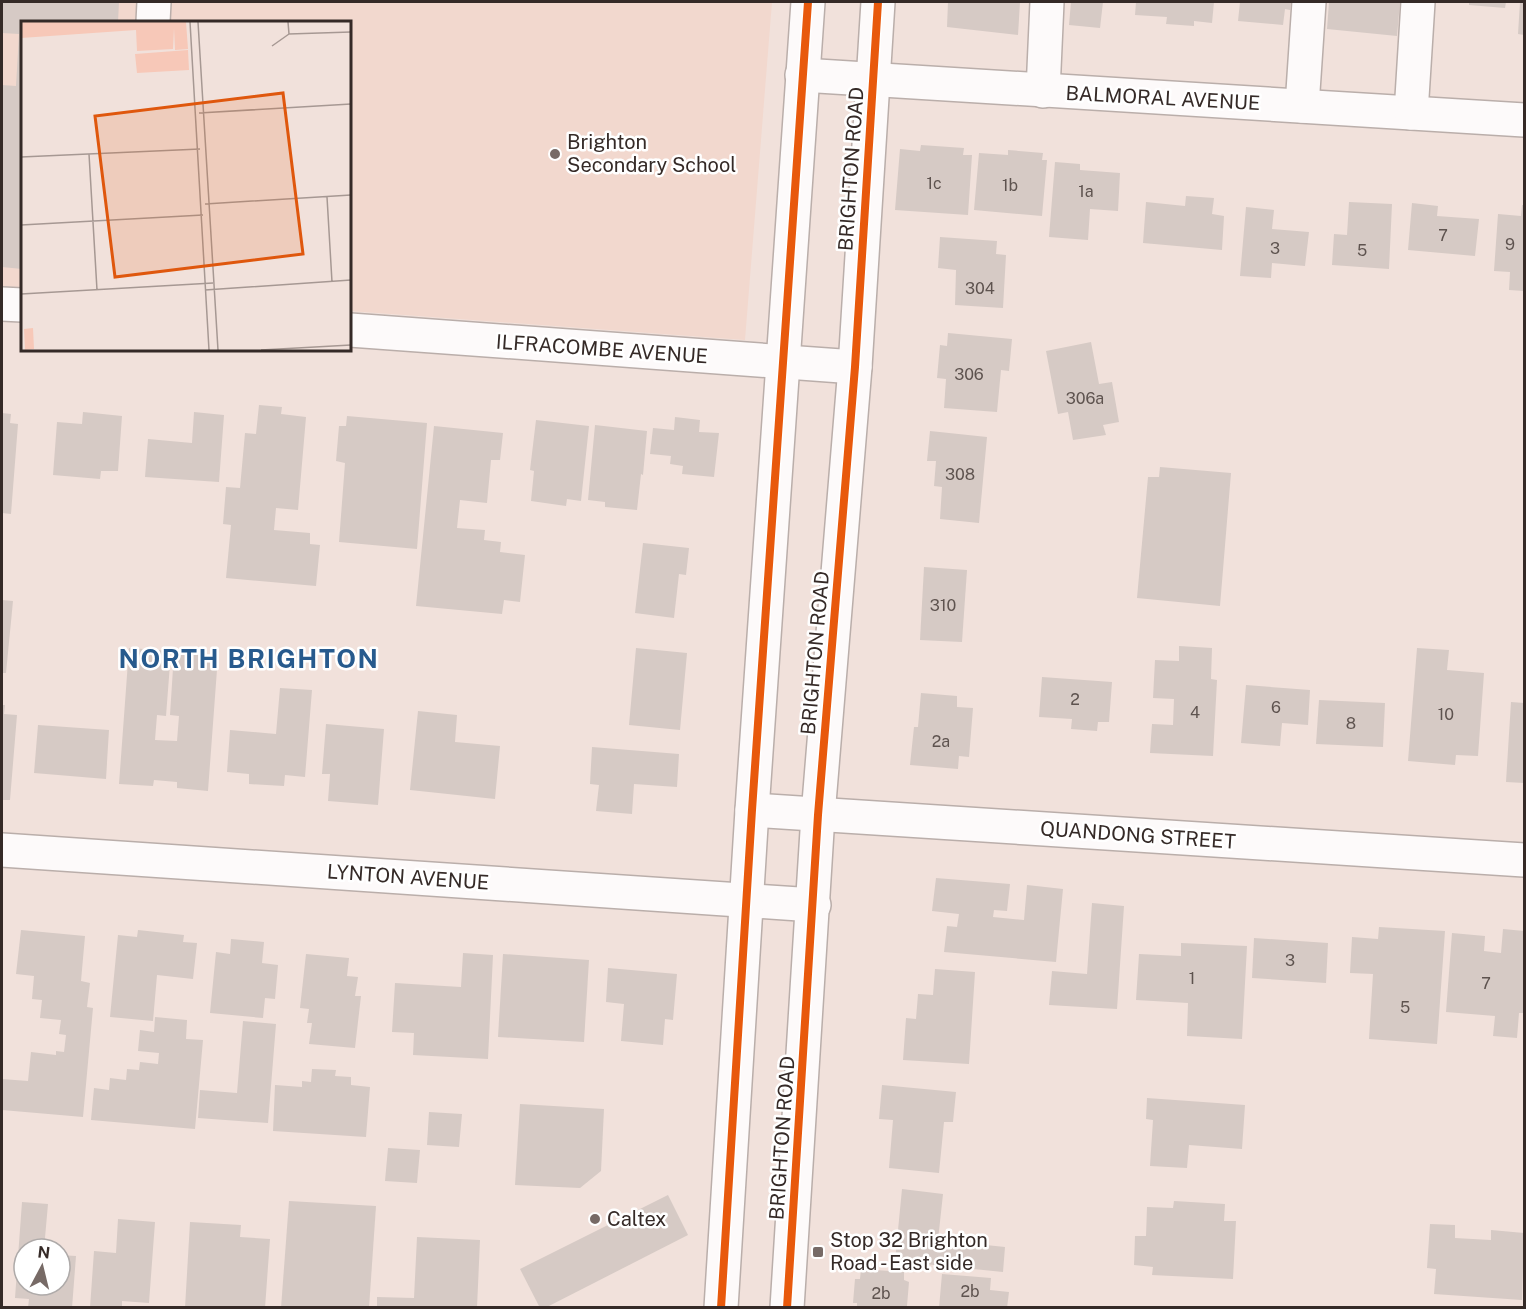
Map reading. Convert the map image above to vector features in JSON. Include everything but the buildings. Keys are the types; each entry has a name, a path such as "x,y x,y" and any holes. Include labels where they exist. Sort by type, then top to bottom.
{"street":[{"path":"153,21 154,2"},
{"path":"721,1308 746,900 808,2"},
{"name":"BRIGHTON ROAD","path":"787,1308 818,815 855,367 878,2"},
{"path":"1042,91 1047,2"},
{"path":"1302,106 1309,2"},
{"path":"1411,113 1418,2"},
{"name":"BALMORAL AVENUE","path":"802,75 1524,120"},
{"path":"2,304 21,305"},
{"name":"ILFRACOMBE AVENUE","path":"351,330 855,367"},
{"name":"QUANDONG STREET","path":"752,810 1524,860"},
{"name":"LYNTON AVENUE","path":"2,850 814,905"}],"shaded area":[{"name":"Brighton Secondary School","path":"2,2 772,2 745,340 351,311 351,21 21,21 21,287 2,286"}],"cycle path":[{"path":"721,1308 752,810 808,2"},
{"path":"787,1308 818,815 855,367 878,2"}],"place":[{"name":"Brighton Secondary School","path":"555,154"},
{"name":"Caltex","path":"595,1219"},
{"name":"Stop 32 Brighton Road - East side","path":"818,1252"}],"district":[{"name":"NORTH BRIGHTON","path":"249,658"}]}
